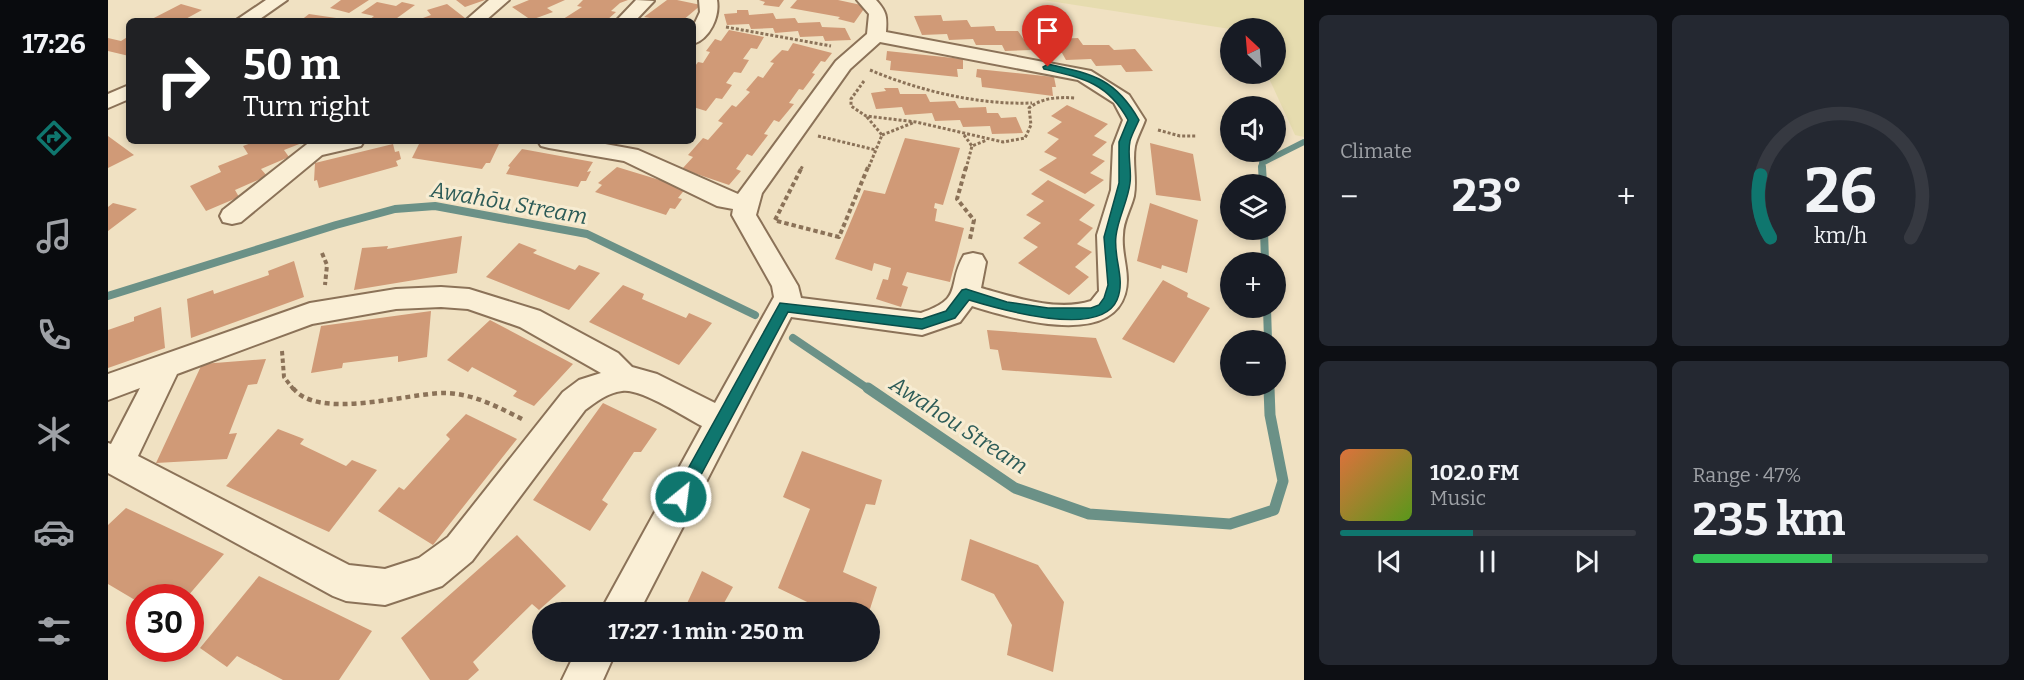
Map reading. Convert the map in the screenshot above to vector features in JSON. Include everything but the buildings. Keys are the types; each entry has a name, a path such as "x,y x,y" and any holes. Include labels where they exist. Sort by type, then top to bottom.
{"street":[{"path":"248,18 278,0"},
{"path":"478,18 500,0"},
{"path":"696,34 709,18 711,12 708,0"},
{"path":"624,602 788,297 755,219 758,178 820,100 843,65 876,36 878,13 866,0"},
{"path":"628,18 645,1"},
{"path":"876,36 1084,75 1122,99 1134,120 1125,142 1124,183 1110,237 1114,285 1110,300 1103,308 1092,313 1048,313 1007,307 966,294"},
{"path":"108,102 126,93"},
{"path":"565,144 641,158 725,200 755,219"},
{"path":"232,216 320,145"},
{"path":"784,306 922,324 950,314 966,294 973,262"},
{"path":"108,387 310,314 396,299 469,299 530,319 609,361 623,378"},
{"path":"166,366 114,460 346,583 385,587 429,573 460,549 574,401 590,388 623,378 646,383 722,421"},
{"path":"582,680 591,662"}],"path":[{"path":"872,71 851,99 854,110 866,116 916,122 991,140 1015,142 1025,138 1032,117 1028,111 1016,104"},
{"path":"1028,111 1036,102 1050,98 1084,100"},
{"path":"866,116 882,135"},
{"path":"1134,120 1180,136 1197,136"},
{"path":"807,157 755,219 839,237 882,135 916,122"},
{"path":"795,129 876,150"},
{"path":"963,134 972,146"},
{"path":"972,146 991,140"},
{"path":"972,146 957,199 974,220 968,246 973,262"},
{"path":"321,253 327,265 326,283 321,298 283,347 281,359 285,378 294,390 308,399 324,404 347,405 429,394 473,397 492,403 549,434"}],"shaded area":[{"path":"1043,0 1304,0 1304,137 1295,135 1286,115 1286,96 1277,96 1272,84 1286,84 1286,18 1220,18 1220,27"}],"waterway":[{"name":"Awahou Stream","path":"1262,167 1262,163 1304,142"},
{"name":"Awahou Stream","path":"1262,167 1262,174"},
{"name":"Awahōu Stream","path":"108,296 336,225 395,209 435,206 587,234 755,315"},
{"name":"Awahou Stream","path":"1264,240 1265,252"},
{"name":"Awahou Stream","path":"1267,318 1268,330"},
{"name":"Awahou Stream","path":"793,338 870,390"},
{"name":"Awahou Stream","path":"868,388 1015,488 1089,514 1230,524 1274,510 1283,481 1270,415 1269,396"}],"route":[{"path":"681,497 784,306 922,324 936,321 950,314 966,294 1007,307 1048,313 1092,313 1103,308 1110,300 1114,285 1110,237 1124,183 1125,142 1134,120 1130,109 1111,89 1084,75 1048,67"}]}
